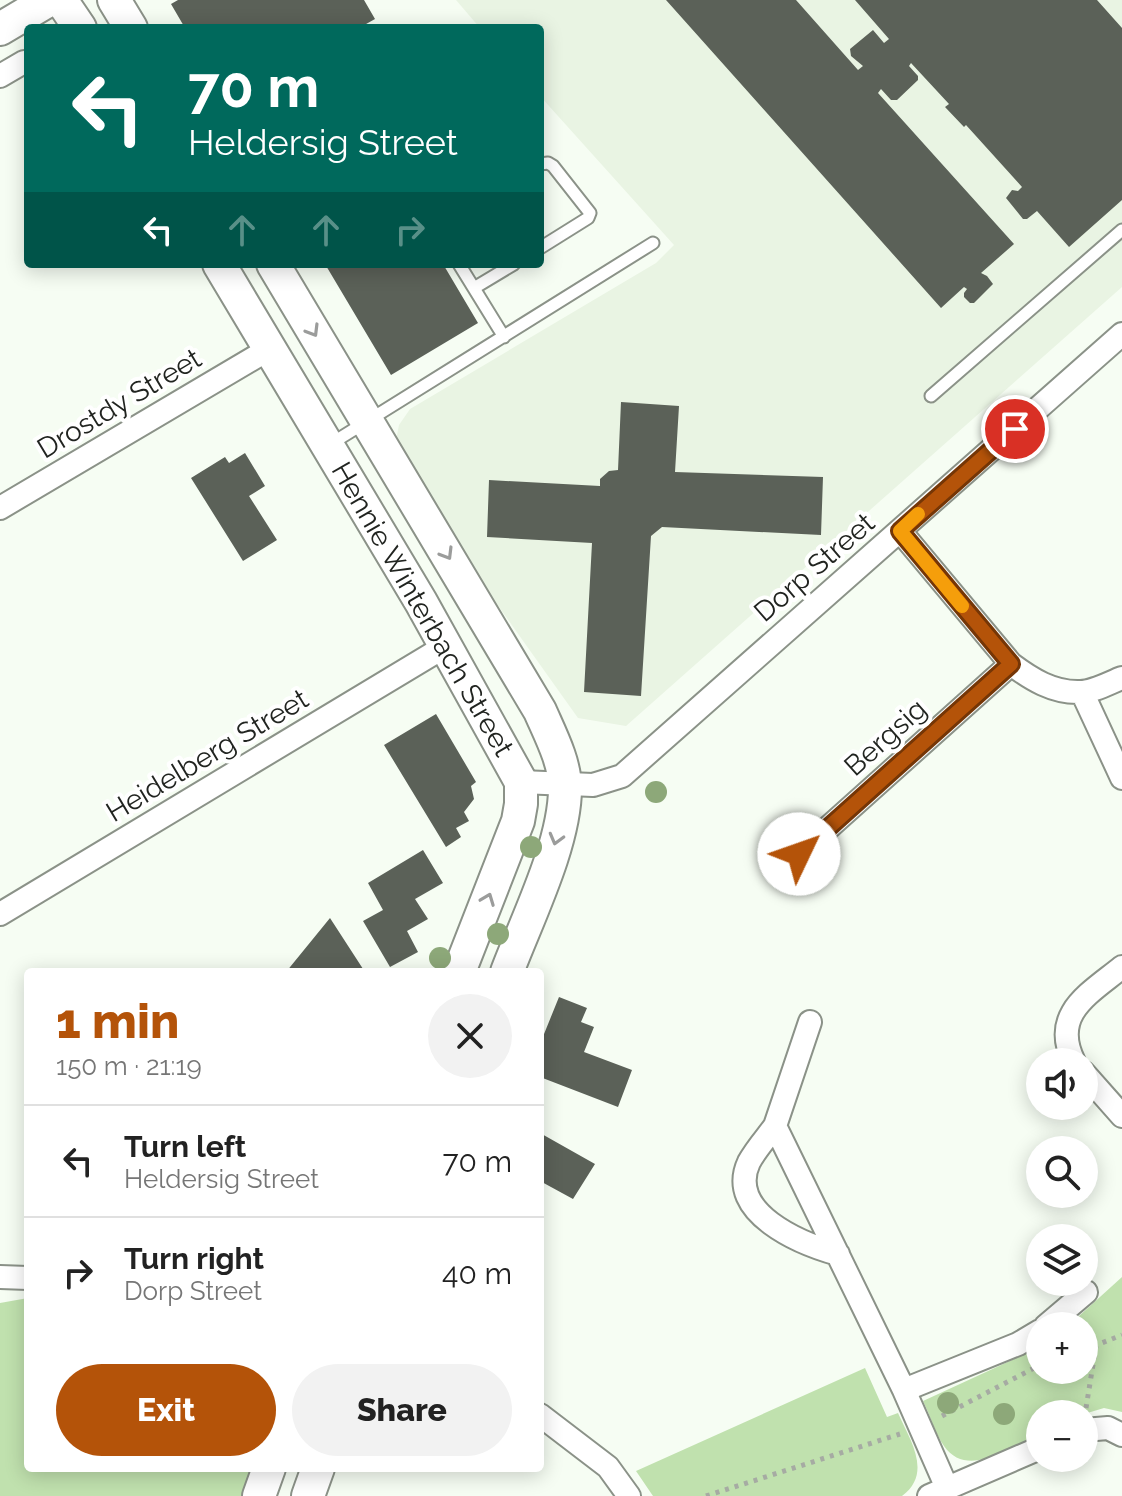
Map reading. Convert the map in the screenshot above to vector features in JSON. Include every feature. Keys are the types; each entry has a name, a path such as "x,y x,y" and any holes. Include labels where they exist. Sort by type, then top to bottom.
{"street":[{"path":"0,29 49,0"},
{"path":"61,0 77,24"},
{"path":"114,0 129,24"},
{"path":"0,76 24,62"},
{"name":"Hennie Winterbach Street","path":"221,268 329,445 521,782 518,821 461,968"},
{"name":"Hennie Winterbach Street","path":"275,268 540,711 556,747 565,786 558,833 509,968"},
{"name":"Dorp Street","path":"521,782 593,785 622,776 1122,334"},
{"name":"Drostdy Street","path":"0,508 269,349"},
{"path":"900,531 1011,664 1029,678 1049,687 1082,692 1122,678"},
{"name":"Heidelberg Street","path":"0,914 444,647"},
{"name":"Bergsig","path":"799,854 1011,664"},
{"path":"1082,692 1122,778"},
{"path":"1067,1048 1066,1025 1075,1008 1122,967"},
{"path":"810,1022 775,1126 748,1163 746,1187 749,1202 787,1235 838,1254"},
{"path":"1098,1089 1122,1116"},
{"path":"775,1126 904,1390 920,1428 938,1492 1026,1454"},
{"path":"0,1277 24,1278"},
{"path":"1062,1312 1081,1296"},
{"path":"904,1390 1026,1339"},
{"path":"544,1418 608,1467 629,1496"},
{"path":"1098,1429 1108,1428 1122,1435"},
{"path":"259,1496 268,1472"},
{"path":"308,1496 317,1472"}],"lane":[{"path":"544,164 553,166 590,216 544,245"},
{"path":"931,396 1122,230"},
{"path":"329,445 653,243"},
{"path":"462,268 504,337"},
{"path":"474,288 507,268"}],"path":[{"path":"1098,1345 1122,1335"},
{"path":"706,1496 920,1428 1026,1372"}],"shaded area":[{"path":"456,0 1122,0 1122,287 626,726 578,718 457,548 396,440 399,425 410,409 656,263 674,245 544,100 544,24 477,24"}],"green space":[{"path":"1122,1277 1122,1412 1098,1410 1098,1400 1026,1400 1026,1441 978,1460 954,1456 941,1441 923,1401 1026,1353 1026,1384 1098,1384 1098,1312 1083,1312"},
{"path":"24,1299 24,1472 252,1472 243,1496 0,1496 0,1303"},
{"path":"865,1368 887,1417 898,1413 913,1445 918,1467 916,1477 902,1496 653,1496 636,1471"}],"building":[{"path":"178,0 364,0 375,19 366,24 183,24 171,4"},
{"path":"666,0 796,0 858,70 863,66 851,56 850,49 873,30 884,43 889,39 855,0 1097,0 1122,28 1122,200 1069,247 1037,211 1023,219 1006,198 1012,190 1018,191 1022,187 966,125 964,127 945,107 949,104 911,63 909,66 918,80 897,100 891,100 881,89 878,93 1014,244 981,273 993,284 974,303 964,297 967,289 964,287 941,308"},
{"path":"327,268 445,268 478,323 391,375"},
{"path":"621,402 679,406 675,472 823,477 821,535 662,527 651,536 641,696 584,692 592,543 487,537 489,480 600,486 600,479 609,471 618,470"},
{"path":"245,453 265,486 249,496 277,540 243,561 191,478 225,457 229,463"},
{"path":"436,714 476,782 471,786 474,799 464,812 469,821 456,828 461,837 446,847 384,745"},
{"path":"423,850 443,883 415,899 428,919 407,931 418,952 390,967 363,921 383,910 368,883"},
{"path":"330,918 362,968 289,968"},
{"path":"559,997 587,1008 581,1022 594,1027 584,1052 632,1070 618,1107 544,1079 544,1034"},
{"path":"544,1135 595,1164 573,1199 544,1183"}],"slow traffic":[{"path":"918,514 900,531 962,606"}],"route":[{"path":"799,854 1011,664 900,531 1015,429"}]}
